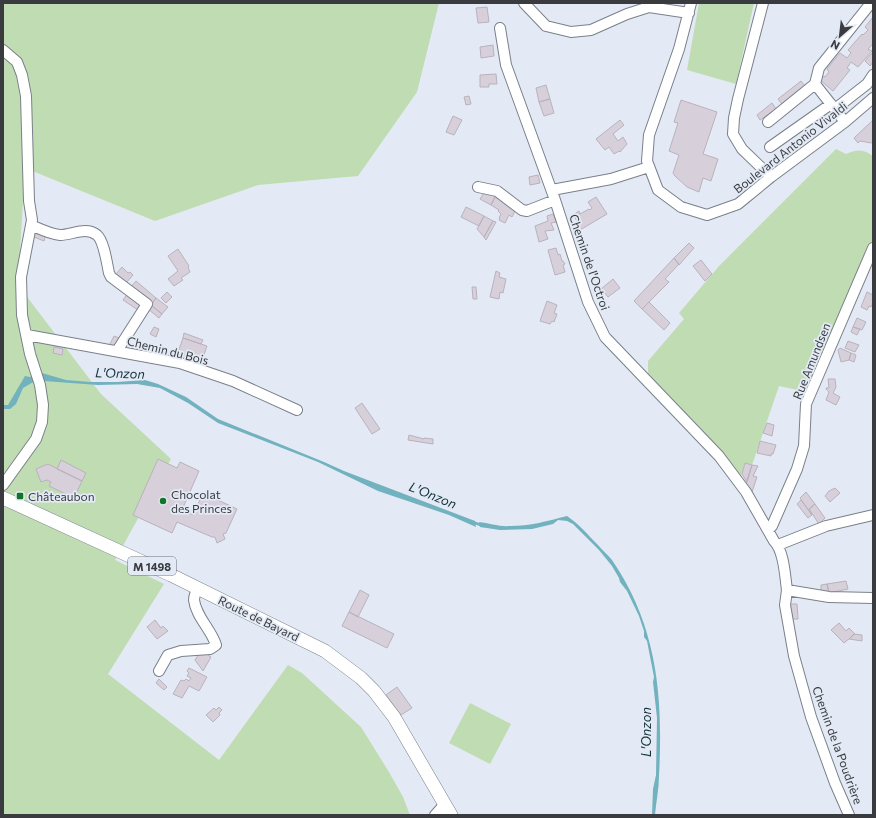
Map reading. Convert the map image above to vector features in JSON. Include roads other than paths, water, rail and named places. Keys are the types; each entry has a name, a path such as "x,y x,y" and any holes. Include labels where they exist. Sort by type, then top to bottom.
{"main road":[{"name":"Route de Bayard","path":"3,498 164,571 325,651 361,678 374,691 394,717 448,810"}],"street":[{"path":"524,3 546,26 570,32 591,30 627,14 649,7 690,8"},
{"path":"763,3 738,99 734,118 733,134 742,149 771,177"},
{"path":"768,122 815,84 819,68 871,3"},
{"name":"Boulevard Antonio Vivaldi","path":"690,8 679,49 649,135 647,161 658,190 681,207 707,215 738,204 771,177 845,122 873,98"},
{"name":"Chemin de l'Octroi","path":"500,28 506,65 553,195 588,302 605,337 718,456 746,492 778,545"},
{"path":"3,50 17,62 22,75 26,96 29,201 32,220 21,277 22,315 30,354 40,385 43,405 42,422 36,439 3,485"},
{"path":"770,147 866,84 873,75"},
{"path":"815,84 845,122"},
{"path":"478,187 497,191 522,210 527,211 553,195 611,180 649,167"},
{"path":"31,225 46,232 60,235 68,235 81,231 90,232 97,235 102,243 111,277 147,304 116,351"},
{"name":"Rue Amundsen","path":"768,530 797,469 804,446 806,404 873,248"},
{"name":"Chemin du Bois","path":"27,335 180,364 226,379 297,410"},
{"path":"778,545 826,526 873,515"},
{"name":"Chemin de la Poudrière","path":"778,545 785,570 787,590 785,606 796,663 811,717 835,783 849,815"},
{"path":"159,671 168,655 180,651 210,649 216,645 213,636 198,615 194,599 197,588"},
{"path":"787,590 829,597 873,598"},
{"path":"435,815 448,810"}],"water":[{"path":"42,373 66,380 117,382 145,380 158,384 186,397 218,419 344,471 475,521 476,527 449,515 378,491 318,462 218,423 188,403 160,388 137,384 98,385 44,381"},
{"path":"33,375 35,381 23,388 16,404 10,409 3,409 3,405 8,405 25,376 30,377"},
{"path":"567,516 576,522 612,560 627,585 639,611 648,637 658,691 660,719 659,781 655,815 652,815 653,789 656,775 657,718 653,682 654,677 647,641 644,637 644,631 639,616 627,591 620,582 612,566 599,550 573,524 567,521 558,520 553,524 532,529 500,530 480,527 479,522 502,526 517,526 539,523"}],"waterway":[{"name":"L'Onzon","path":"473,522 483,526"}],"place":[{"name":"Châteaubon","path":"20,496"},
{"name":"Chocolat des Princes","path":"163,501"}]}
